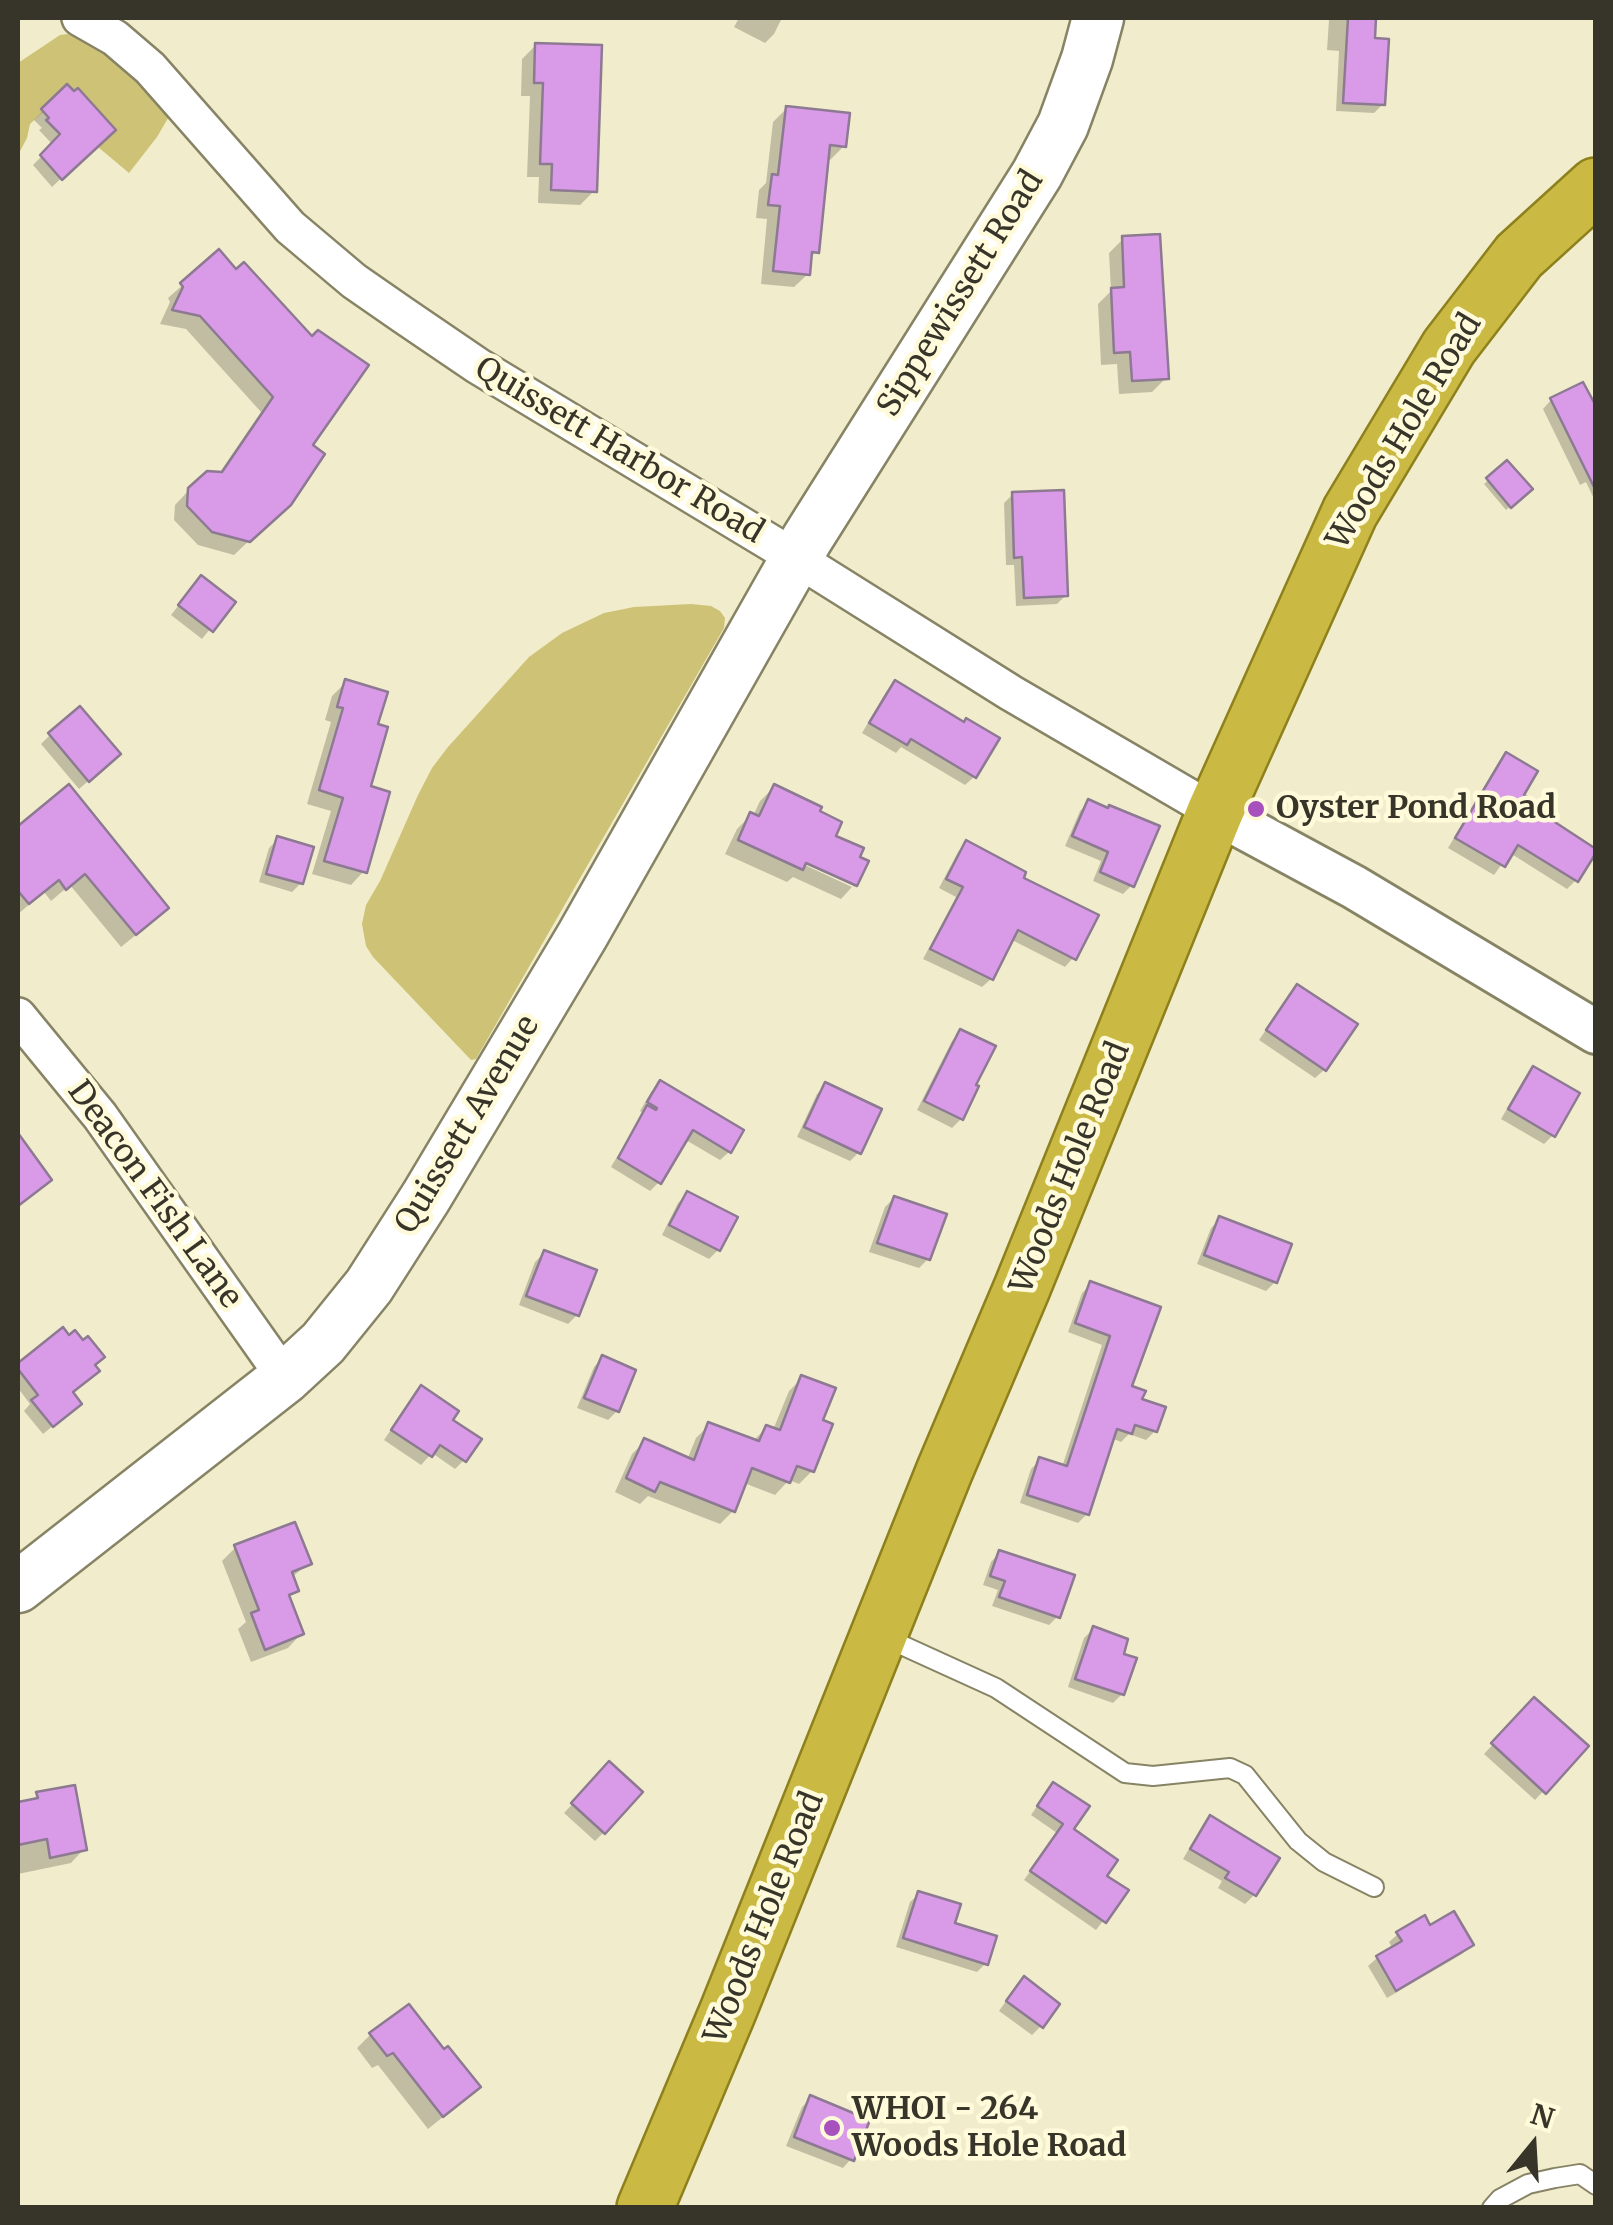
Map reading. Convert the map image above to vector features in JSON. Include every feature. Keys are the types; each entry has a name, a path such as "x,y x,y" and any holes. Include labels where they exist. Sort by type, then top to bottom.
{"highway":[{"name":"Woods Hole Road","path":"644,2208 728,2011 1215,812 1350,512 1449,347 1520,256 1596,186"}],"main road":[{"name":"Sippewissett Road","path":"796,558 1037,174 1063,125 1098,18"},
{"name":"Quissett Avenue","path":"18,1588 285,1378 322,1344 356,1304 426,1197 582,936 796,558"}],"street":[{"name":"Quissett Harbor Road","path":"80,18 115,38 141,60 290,227 354,280 478,366 1011,693 1215,812"},
{"path":"1215,812 1354,887 1596,1032"},
{"name":"Deacon Fish Lane","path":"18,1016 100,1116 285,1378"}],"lane":[{"path":"879,1634 996,1688 1125,1773 1153,1776 1230,1768 1245,1776 1298,1842 1324,1862 1374,1887"},
{"path":"1492,2208 1500,2199 1528,2184 1555,2178 1580,2174 1596,2185"}],"shaded area":[{"path":"68,34 103,50 174,108 129,173 98,147 115,130 67,84 30,124 18,155 18,63 60,35"},
{"path":"691,604 720,611 725,618 724,628 476,1059 471,1060 366,946 362,924 366,905 418,795 448,747 529,657 562,633 604,613"}],"building":[{"path":"1348,18 1376,18 1375,38 1389,39 1385,105 1343,103"},
{"path":"535,43 602,45 597,192 551,190 552,164 540,164 543,83 534,83"},
{"path":"67,84 74,91 78,88 116,130 62,180 40,155 60,134 41,109"},
{"path":"786,106 850,113 846,147 830,145 819,253 812,252 810,275 773,271 780,206 768,205 772,174 778,175"},
{"path":"1160,234 1169,379 1132,381 1130,352 1114,353 1111,288 1124,287 1122,236"},
{"path":"219,249 236,269 244,262 312,336 318,330 369,365 313,445 325,454 291,505 250,542 212,532 187,506 188,488 207,471 222,472 273,397 200,316 172,310 183,287 180,283"},
{"path":"1583,382 1596,406 1596,491 1550,398"},
{"path":"1507,460 1533,489 1511,508 1486,478"},
{"path":"1064,490 1068,596 1024,598 1022,557 1014,558 1012,492"},
{"path":"201,575 236,602 213,632 178,605"},
{"path":"345,679 388,692 378,724 388,727 371,786 390,792 367,873 324,861 343,798 319,790 343,708 337,707"},
{"path":"895,680 964,722 966,718 1000,738 976,778 911,739 907,745 869,723"},
{"path":"80,706 121,754 89,782 48,733"},
{"path":"1506,752 1538,771 1524,795 1542,805 1538,811 1596,849 1578,882 1518,845 1505,867 1455,838"},
{"path":"69,784 169,908 136,935 85,874 66,890 59,880 29,904 18,891 18,826"},
{"path":"774,784 822,807 820,811 842,822 836,836 864,848 860,857 869,861 857,886 806,863 803,870 738,840 750,812 759,816"},
{"path":"1088,799 1160,826 1134,887 1100,872 1108,852 1072,836"},
{"path":"277,836 314,847 303,884 266,874"},
{"path":"966,840 1026,872 1024,878 1099,915 1076,960 1018,930 993,980 930,949 963,887 946,879"},
{"path":"1297,984 1358,1024 1326,1071 1266,1030"},
{"path":"960,1029 996,1046 963,1120 924,1101"},
{"path":"1533,1066 1580,1093 1555,1137 1508,1109"},
{"path":"660,1080 744,1130 731,1153 693,1130 661,1184 618,1158 647,1105 656,1110 647,1102"},
{"path":"825,1082 882,1109 861,1154 804,1127"},
{"path":"18,1133 52,1180 18,1206"},
{"path":"687,1191 738,1217 720,1251 669,1225"},
{"path":"894,1196 947,1214 930,1260 877,1243"},
{"path":"1219,1216 1292,1244 1277,1283 1204,1255"},
{"path":"544,1250 597,1270 579,1316 526,1296"},
{"path":"1090,1281 1161,1307 1132,1386 1146,1391 1142,1399 1166,1407 1157,1432 1135,1425 1132,1434 1117,1429 1089,1515 1027,1495 1039,1457 1067,1466 1110,1336 1075,1323"},
{"path":"63,1327 69,1335 75,1330 83,1340 88,1336 105,1357 95,1365 100,1371 73,1392 82,1404 53,1427 31,1400 38,1395 18,1369 18,1363"},
{"path":"602,1355 636,1370 619,1412 584,1398"},
{"path":"801,1375 836,1388 823,1420 833,1424 814,1472 797,1466 790,1483 752,1468 735,1512 660,1482 655,1492 626,1478 644,1438 694,1460 708,1422 759,1441 766,1425 780,1430"},
{"path":"421,1385 459,1411 453,1420 482,1439 466,1462 440,1445 432,1457 391,1430"},
{"path":"295,1522 312,1564 292,1572 299,1591 289,1595 304,1634 265,1650 251,1613 259,1610 234,1545"},
{"path":"999,1550 1075,1575 1060,1618 999,1597 1005,1581 990,1576"},
{"path":"1093,1626 1128,1639 1124,1654 1137,1658 1124,1695 1075,1679"},
{"path":"1534,1697 1589,1746 1546,1794 1491,1743"},
{"path":"609,1761 643,1792 605,1834 571,1803"},
{"path":"1053,1782 1090,1806 1074,1829 1118,1860 1107,1876 1129,1890 1106,1923 1030,1871 1063,1824 1037,1806"},
{"path":"75,1785 87,1850 50,1858 47,1839 18,1845 18,1802 38,1798 36,1792"},
{"path":"1210,1815 1280,1858 1256,1896 1225,1878 1229,1872 1190,1849"},
{"path":"918,1891 961,1904 955,1923 997,1936 988,1965 903,1938"},
{"path":"1454,1911 1474,1945 1396,1991 1376,1956 1402,1941 1396,1932 1425,1915 1430,1925"},
{"path":"1024,1976 1060,2004 1043,2028 1006,2001"},
{"path":"409,2004 444,2049 448,2046 481,2087 443,2117 393,2053 387,2056 369,2033"},
{"name":"WHOI - 264 Woods Hole Road","path":"810,2095 870,2120 854,2161 794,2137"}],"place":[{"name":"Oyster Pond Road","path":"1256,809"},
{"name":"WHOI - 264 Woods Hole Road","path":"832,2128"}]}
